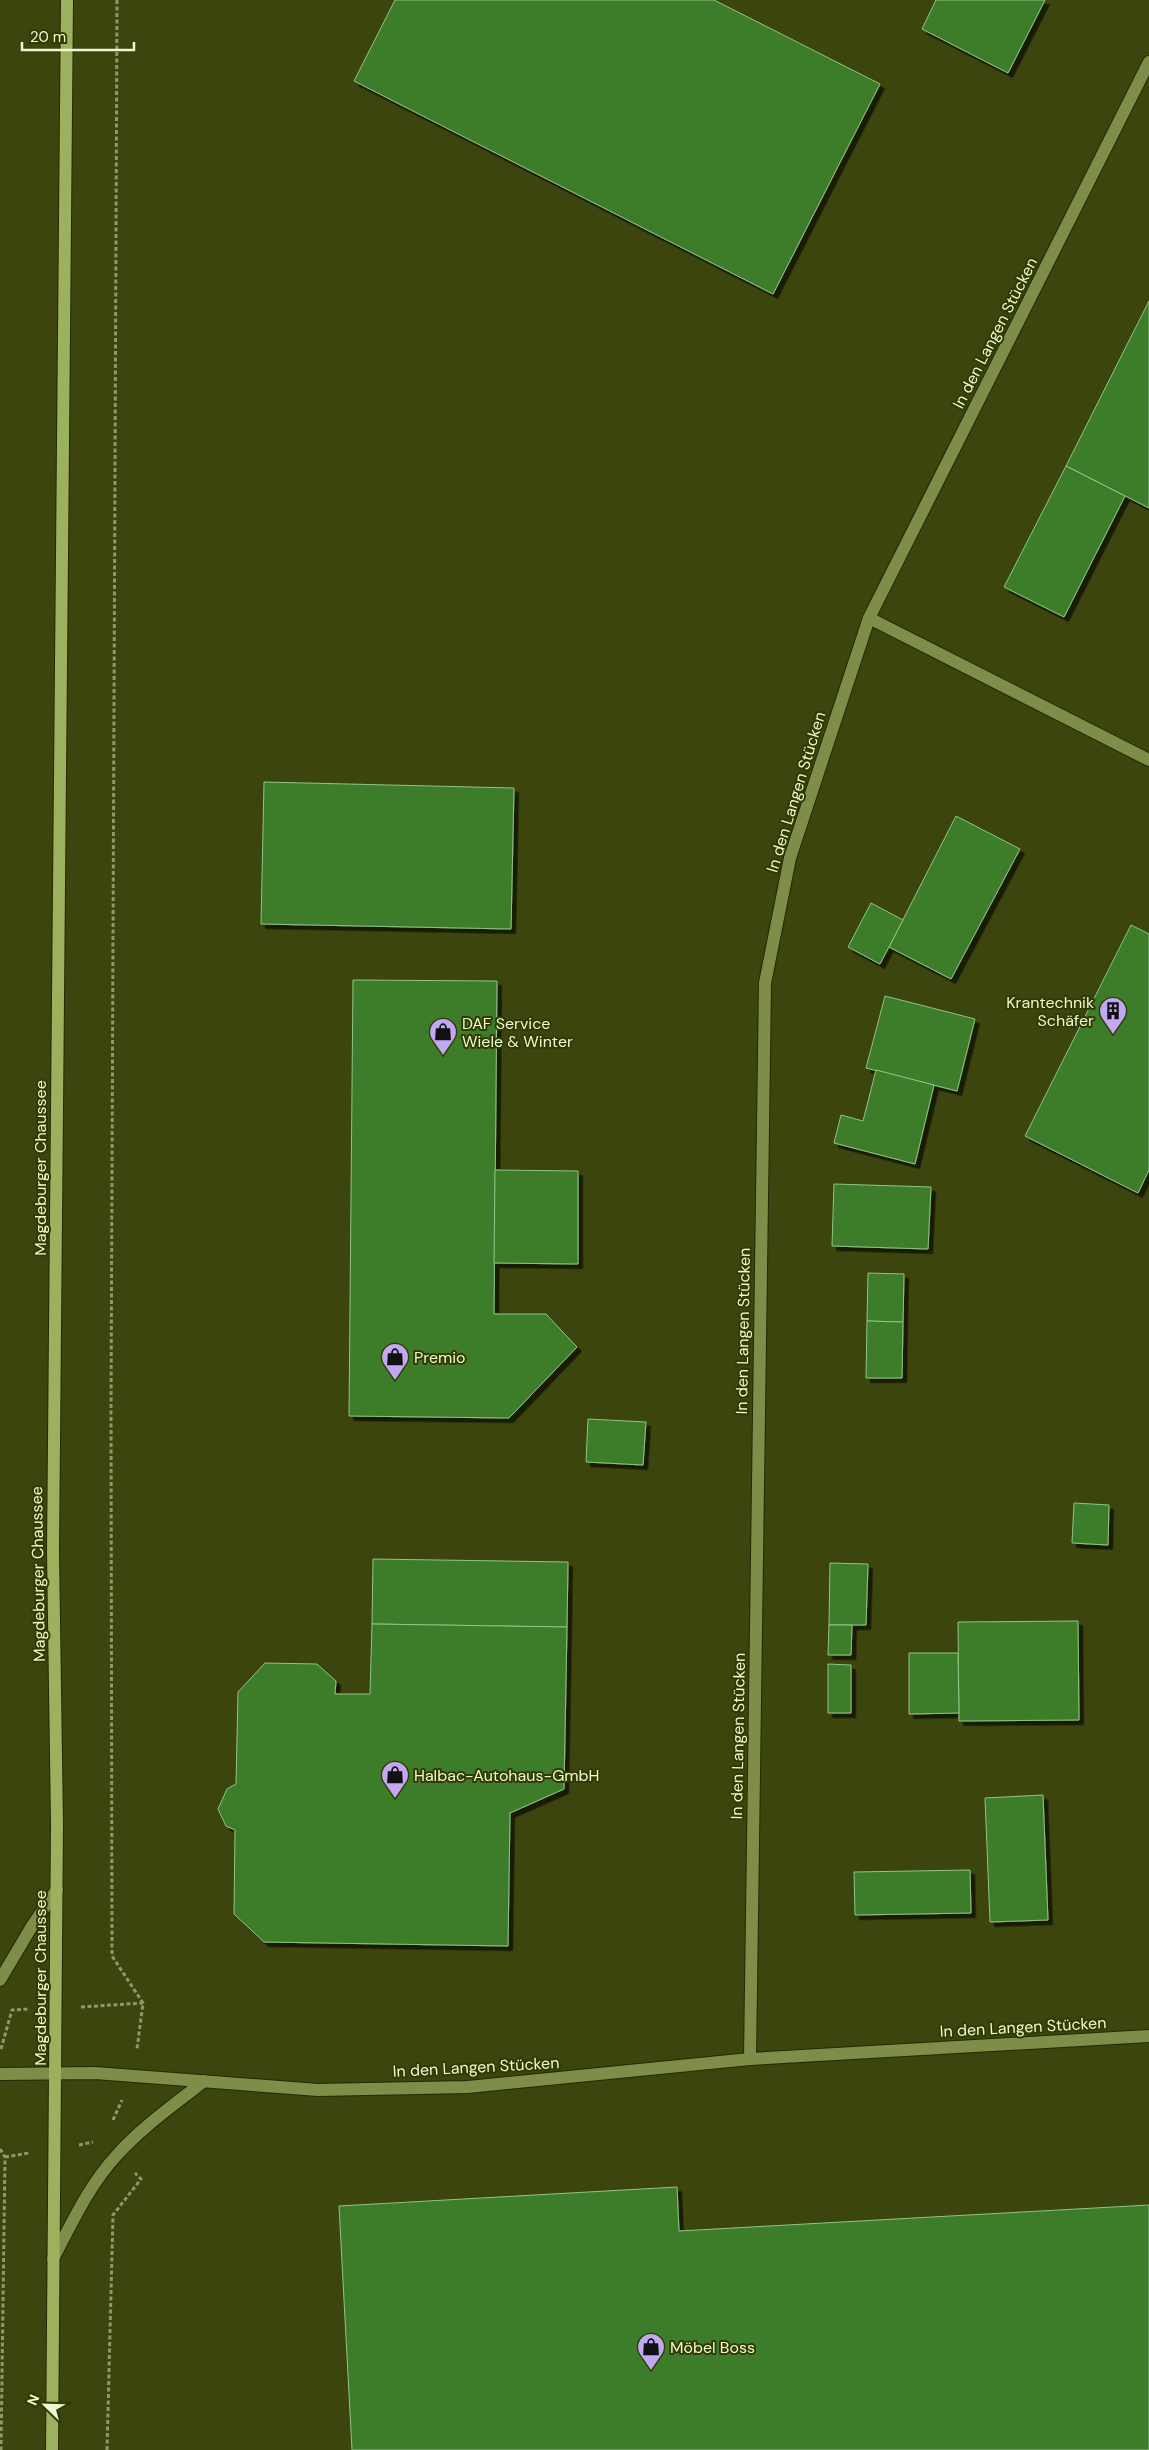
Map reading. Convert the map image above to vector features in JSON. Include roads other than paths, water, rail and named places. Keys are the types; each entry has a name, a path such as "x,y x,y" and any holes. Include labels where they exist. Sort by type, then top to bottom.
{"main road":[{"name":"Magdeburger Chaussee","path":"52,2450 57,1889 57,1741 53,1552 67,0"}],"street":[{"name":"In den Langen Stücken","path":"750,2059 764,983 790,858 869,618 1149,62"},
{"path":"869,618 1149,760"},
{"path":"0,1980 32,1926 57,1889"},
{"name":"In den Langen Stücken","path":"0,2074 56,2072 318,2090 468,2087 750,2059 1149,2036"},
{"path":"53,2259 92,2187 116,2156 136,2136 204,2081"}],"place":[{"name":"Krantechnik Schäfer","path":"1113,1035"},
{"name":"DAF Service Wiele & Winter","path":"443,1056"},
{"name":"Premio","path":"395,1381"},
{"name":"Halbac-Autohaus-GmbH","path":"395,1799"},
{"name":"Möbel Boss","path":"651,2371"}]}
